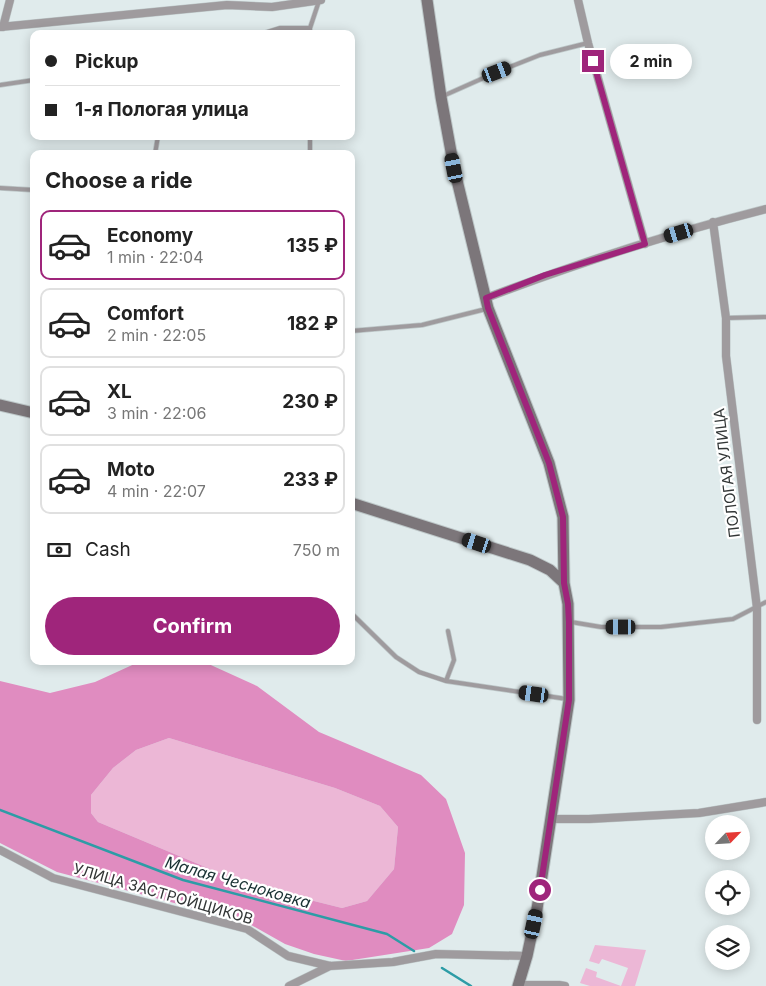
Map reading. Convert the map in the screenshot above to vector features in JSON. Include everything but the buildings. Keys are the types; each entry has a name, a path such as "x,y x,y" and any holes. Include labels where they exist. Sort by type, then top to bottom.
{"street":[{"path":"10,0 2,27 227,5 272,7 320,1"},
{"path":"427,0 440,97 454,168 487,303 549,463 563,517 564,583 569,622 569,700 537,908 527,956 518,986 559,984 564,986"},
{"path":"578,0 588,43 645,244"},
{"path":"487,303 545,275 714,222 766,209"},
{"name":"ПОЛОГАЯ УЛИЦА","path":"714,222 726,318 726,356 741,467 756,608 757,720"},
{"path":"0,404 30,412"},
{"path":"355,503 530,560 550,570 564,583"},
{"path":"551,819 589,819 699,813 766,802"},
{"name":"УЛИЦА ЗАСТРОЙЩИКОВ","path":"0,850 53,878 247,929 288,956 330,966 393,962 436,954 527,956"},
{"path":"289,986 330,966"}],"lane":[{"path":"274,30 280,28 310,28 320,1"},
{"path":"440,97 540,55 588,43"},
{"path":"0,85 30,81"},
{"path":"0,188 30,190"},
{"path":"355,332 422,325 487,303"},
{"path":"726,318 766,317"},
{"path":"569,622 601,627 661,627 733,618 766,602"},
{"path":"355,617 396,657 419,672 446,681 569,700"},
{"path":"446,681 454,660 448,631"}],"shaded area":[{"path":"132,665 211,665 257,686 319,732 421,775 446,799 465,853 464,905 452,934 429,948 346,961 314,954 285,944 246,922 57,872 0,843 0,681 50,693 95,682","holes":["169,738 335,788 380,806 398,827 394,869 367,901 342,908 246,884 98,822 91,813 91,795 113,768 136,750"]},
{"path":"169,738 335,788 380,806 398,827 394,869 367,901 342,908 246,884 98,822 91,813 91,795 113,768 136,750"},
{"path":"595,945 646,950 635,986 621,986 628,968 602,959 599,964 589,961"},
{"path":"586,968 597,972 596,977 621,986 590,986 580,983"}],"waterway":[{"name":"Малая Чесноковка","path":"0,810 183,880 387,934 414,951"},
{"name":"Малая Чесноковка","path":"442,968 471,986"}],"route":[{"path":"540,890 569,700 569,622 564,583 563,517 549,463 488,308 486,298 545,275 645,244 593,61"}]}
